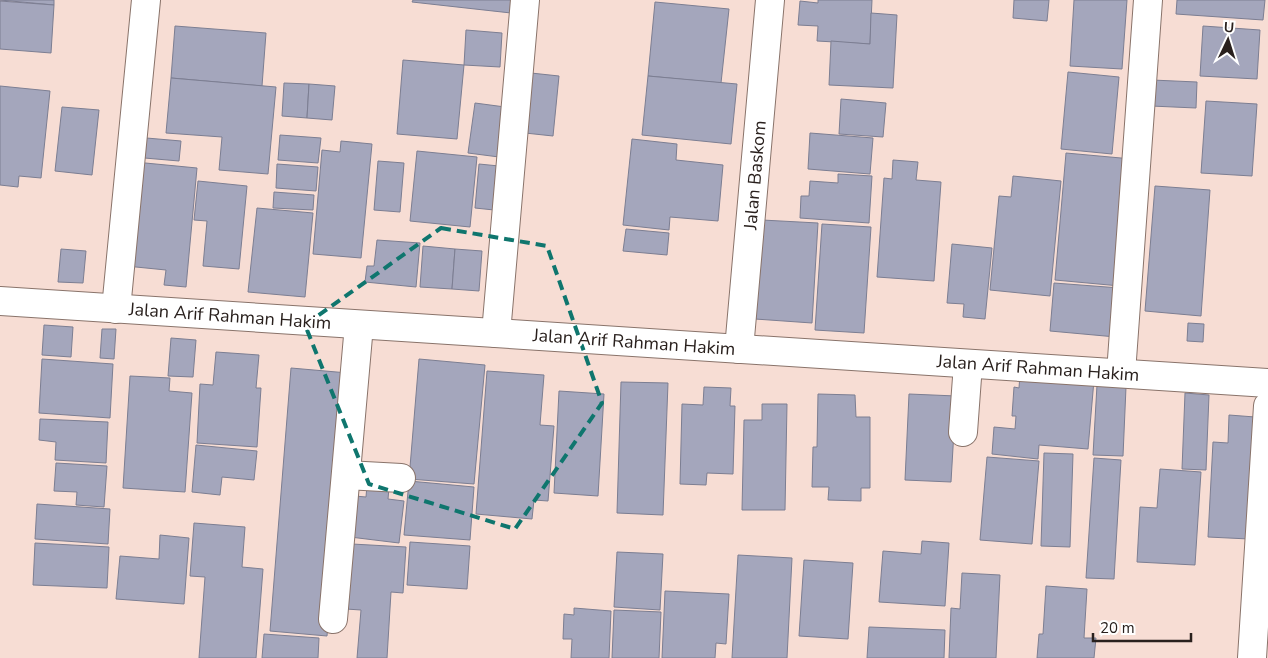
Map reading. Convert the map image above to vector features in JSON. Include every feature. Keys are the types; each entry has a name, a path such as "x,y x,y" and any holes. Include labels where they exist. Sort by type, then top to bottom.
{"street":[{"path":"116,309 146,0"},
{"path":"496,333 525,0"},
{"name":"Jalan Baskom","path":"739,349 770,0"},
{"path":"1121,373 1148,0"},
{"name":"Jalan Arif Rahman Hakim","path":"0,301 1268,383"},
{"path":"333,619 359,325"},
{"path":"963,432 968,364"},
{"path":"1252,658 1268,406"},
{"path":"346,475 401,478"}],"highlighted area":[{"path":"441,228 547,246 602,403 515,529 369,484 305,325"}],"building":[{"path":"0,0 54,0 54,5"},
{"path":"413,0 513,0 511,13 412,2"},
{"path":"818,0 872,0 870,44 817,41 818,26 798,25 800,1 818,3"},
{"path":"1014,0 1049,0 1047,21 1013,18"},
{"path":"1074,0 1127,0 1122,69 1070,66"},
{"path":"1177,0 1265,0 1263,20 1176,14"},
{"path":"0,1 54,5 51,53 0,49"},
{"path":"655,2 729,9 721,83 648,76"},
{"path":"871,13 897,15 893,88 829,85 831,41 870,44"},
{"path":"175,26 266,33 262,86 171,78"},
{"path":"1203,26 1260,30 1257,79 1200,76"},
{"path":"466,30 502,33 500,67 464,65"},
{"path":"403,60 464,65 457,139 397,134"},
{"path":"1068,72 1119,77 1112,154 1061,149"},
{"path":"531,73 559,76 553,136 525,133"},
{"path":"648,76 737,84 731,144 642,135"},
{"path":"171,78 276,87 268,174 219,170 222,137 166,133"},
{"path":"1152,80 1197,82 1196,108 1151,106"},
{"path":"284,83 309,84 307,118 282,116"},
{"path":"309,84 335,86 332,120 307,118"},
{"path":"0,86 50,91 41,178 19,176 18,187 0,185"},
{"path":"841,99 886,103 883,137 839,134"},
{"path":"1206,101 1257,104 1252,176 1201,173"},
{"path":"475,103 505,107 499,157 468,153"},
{"path":"62,107 99,110 92,175 55,171"},
{"path":"810,133 873,138 870,174 808,169"},
{"path":"280,135 321,138 318,163 278,160"},
{"path":"135,137 181,141 179,161 133,157"},
{"path":"632,139 677,144 676,160 723,165 718,221 670,217 669,230 623,225"},
{"path":"341,141 372,144 361,258 313,254 322,150 340,152"},
{"path":"417,151 477,157 470,227 410,221"},
{"path":"1066,153 1132,159 1120,286 1055,280"},
{"path":"893,160 918,162 916,180 941,182 934,281 877,277 884,178 892,179"},
{"path":"378,161 404,163 400,212 374,210"},
{"path":"135,162 197,168 186,287 164,285 166,270 126,266"},
{"path":"277,164 318,167 316,191 276,188"},
{"path":"479,164 499,166 494,210 475,208"},
{"path":"838,174 872,176 869,223 800,218 801,196 809,196 810,181 838,183"},
{"path":"1013,176 1061,181 1050,296 990,290 999,196 1011,197"},
{"path":"198,181 247,186 239,269 203,266 207,221 194,220"},
{"path":"1155,186 1210,190 1201,316 1145,311"},
{"path":"274,192 314,195 313,210 273,208"},
{"path":"257,208 313,213 305,297 248,292"},
{"path":"762,220 818,223 812,323 755,319"},
{"path":"822,224 871,227 864,333 815,330"},
{"path":"626,229 669,233 667,255 623,251"},
{"path":"377,240 420,243 416,287 365,282 367,266 374,266"},
{"path":"952,244 992,248 985,319 963,317 964,304 947,303"},
{"path":"423,246 455,249 452,289 420,287"},
{"path":"61,249 86,251 83,283 58,282"},
{"path":"455,249 482,251 479,291 452,289"},
{"path":"1054,283 1120,288 1116,337 1050,331"},
{"path":"1188,323 1204,324 1203,342 1187,341"},
{"path":"44,325 73,327 71,357 42,355"},
{"path":"102,329 116,329 114,359 100,358"},
{"path":"171,338 196,340 193,377 168,376"},
{"path":"216,352 259,355 256,388 261,388 257,447 197,443 200,384 213,385"},
{"path":"42,359 113,364 110,418 39,413"},
{"path":"419,359 485,365 474,484 409,479"},
{"path":"291,368 348,373 327,636 270,631"},
{"path":"487,371 544,375 540,425 554,426 548,501 534,500 532,519 476,514"},
{"path":"1020,374 1094,380 1088,449 1039,445 1038,459 992,454 994,427 1015,429 1016,416 1012,416 1014,387 1019,388"},
{"path":"130,376 170,378 169,391 192,393 185,492 123,488"},
{"path":"621,382 668,383 663,515 617,513"},
{"path":"1097,385 1126,387 1123,456 1093,455"},
{"path":"704,387 731,388 730,406 735,406 733,474 707,473 706,485 680,484 682,404 703,405"},
{"path":"559,391 604,394 598,496 554,493"},
{"path":"1185,393 1209,395 1206,470 1182,469"},
{"path":"818,394 855,395 856,417 870,417 870,488 861,488 861,501 828,500 829,487 812,487 813,447 817,447"},
{"path":"909,394 956,396 951,482 905,480"},
{"path":"762,404 787,404 785,510 742,510 744,420 762,420"},
{"path":"1229,415 1255,417 1249,539 1208,537 1213,442 1228,443"},
{"path":"40,419 108,422 106,463 55,460 56,442 39,440"},
{"path":"196,445 257,451 254,480 222,477 220,495 192,492"},
{"path":"1044,453 1073,454 1070,547 1041,546"},
{"path":"987,457 1039,461 1032,544 980,540"},
{"path":"1094,458 1121,460 1114,579 1086,578"},
{"path":"56,463 107,466 104,507 76,505 77,492 54,491"},
{"path":"1160,469 1201,472 1195,565 1137,562 1140,507 1157,508"},
{"path":"409,481 474,487 470,540 404,535"},
{"path":"367,485 389,488 388,499 404,501 399,543 350,537 355,496 366,497"},
{"path":"37,504 110,509 108,544 35,539"},
{"path":"194,523 245,527 242,567 263,569 256,658 199,658 205,577 190,576"},
{"path":"160,535 189,538 184,604 116,599 120,556 159,559"},
{"path":"922,541 949,543 945,606 879,602 883,551 921,554"},
{"path":"410,542 470,546 467,589 407,585"},
{"path":"35,543 109,547 107,588 33,585"},
{"path":"352,544 406,547 403,593 391,592 387,658 357,658 361,610 346,609"},
{"path":"617,552 663,554 660,610 614,607"},
{"path":"738,555 792,558 787,658 732,658"},
{"path":"804,560 853,563 848,639 799,636"},
{"path":"962,573 1000,575 996,658 949,658 951,608 960,609"},
{"path":"1046,586 1087,589 1084,638 1096,638 1094,658 1037,658 1039,634 1043,634"},
{"path":"665,591 729,594 726,644 716,643 715,658 662,658"},
{"path":"574,608 611,611 609,658 571,658 572,639 563,639 564,614 574,615"},
{"path":"614,610 661,612 659,658 612,658"},
{"path":"869,627 945,630 944,658 867,658"},
{"path":"264,634 319,638 318,658 262,658"}]}
